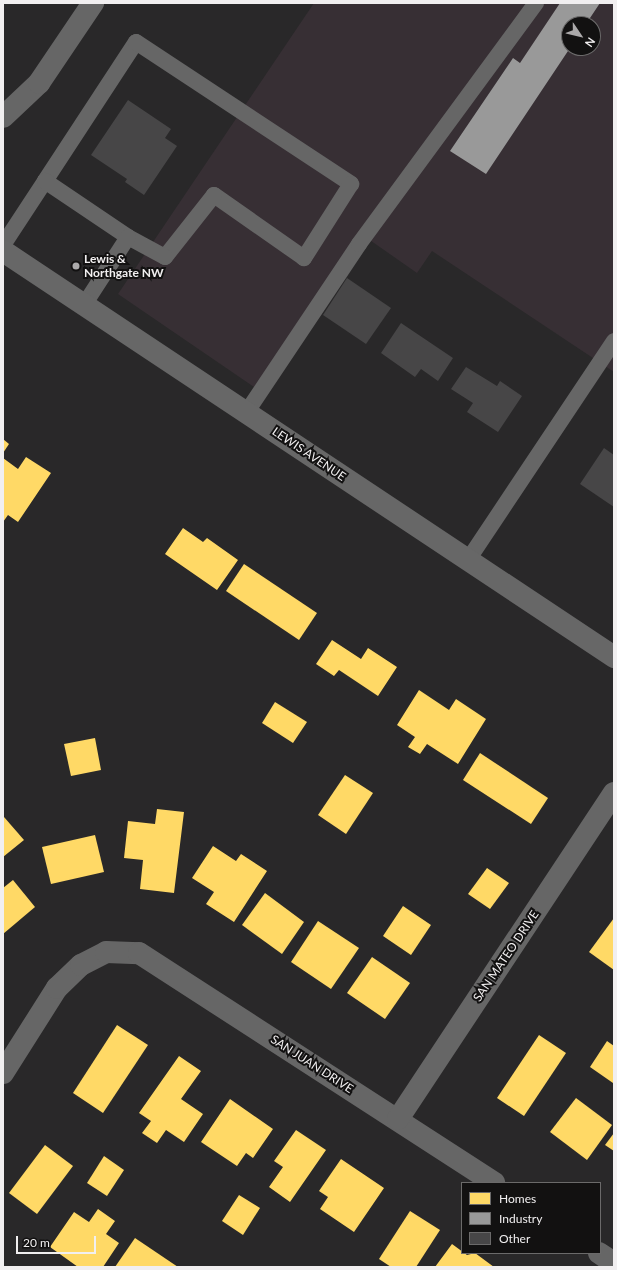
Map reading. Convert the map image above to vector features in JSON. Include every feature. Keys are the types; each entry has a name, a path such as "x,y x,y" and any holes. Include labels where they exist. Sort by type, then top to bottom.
{"main road":[{"name":"LEWIS AVENUE","path":"3,251 614,657"}],"street":[{"path":"3,117 39,83 93,3"},
{"name":"SAN MATEO DRIVE","path":"398,1119 614,793"},
{"name":"SAN JUAN DRIVE","path":"3,1073 57,988 81,965 106,952 139,953 170,971 492,1182"},
{"path":"601,1254 614,1263"}],"lane":[{"path":"246,413 359,244 536,3"},
{"path":"3,245 136,42 351,184 304,258 214,194 165,257 128,236 45,181"},
{"path":"84,305 128,236"},
{"path":"468,560 614,340"}],"shaded area":[{"path":"314,3 614,3 614,372 432,251 417,273 364,236 254,387 118,294"}],"building: Homes":[{"path":"3,439 9,444 3,453"},
{"path":"26,457 51,473 18,522 8,515 3,522 3,458 18,469"},
{"path":"183,528 203,542 207,538 238,560 217,590 165,554"},
{"path":"244,564 317,613 299,640 226,591"},
{"path":"332,640 361,659 368,648 397,667 378,696 339,670 334,676 316,664"},
{"path":"419,690 449,710 456,699 486,719 458,764 427,744 420,754 408,747 415,737 397,725"},
{"path":"275,702 307,722 293,743 262,723"},
{"path":"95,738 101,770 71,776 64,744"},
{"path":"480,753 548,798 531,824 463,780"},
{"path":"345,775 373,793 346,834 318,815"},
{"path":"157,809 184,812 174,893 140,889 143,860 124,858 128,821 155,824"},
{"path":"4,817 24,840 3,857 3,818"},
{"path":"95,835 104,872 51,884 42,847"},
{"path":"213,846 236,861 241,854 267,871 234,922 206,904 214,892 192,878"},
{"path":"487,868 509,883 490,909 468,894"},
{"path":"13,880 35,907 3,934 3,888"},
{"path":"265,893 304,922 282,954 242,925"},
{"path":"403,906 431,925 411,955 383,936"},
{"path":"614,918 614,970 589,952"},
{"path":"318,921 359,948 331,989 291,962"},
{"path":"372,957 410,983 385,1019 347,993"},
{"path":"117,1025 148,1045 103,1113 73,1093"},
{"path":"539,1035 566,1053 524,1116 497,1098"},
{"path":"607,1041 614,1046 613,1083 590,1067"},
{"path":"179,1056 201,1071 181,1099 203,1114 184,1142 166,1130 157,1143 142,1133 151,1121 139,1113"},
{"path":"576,1098 612,1125 587,1160 550,1132"},
{"path":"230,1099 273,1129 253,1158 246,1153 237,1166 201,1142"},
{"path":"296,1130 326,1150 290,1202 269,1187 283,1167 274,1161"},
{"path":"614,1133 614,1151 605,1145"},
{"path":"45,1145 73,1166 37,1214 9,1193"},
{"path":"104,1156 124,1170 107,1196 87,1183"},
{"path":"341,1159 384,1188 354,1232 320,1209 328,1197 319,1191"},
{"path":"239,1195 260,1208 243,1235 222,1221"},
{"path":"98,1209 115,1221 106,1234 119,1243 103,1267 78,1267 50,1247 74,1212 89,1222"},
{"path":"410,1211 440,1230 416,1267 391,1267 379,1259"},
{"path":"135,1238 178,1267 115,1267"},
{"path":"452,1244 461,1251 461,1254 476,1254 494,1267 435,1267"}],"building: Industry":[{"path":"560,3 600,3 591,16 561,16 561,56 565,56 486,174 450,151 513,58 520,63"}],"building: Other":[{"path":"128,100 171,129 165,138 177,146 144,195 125,182 127,179 91,155"},
{"path":"347,278 391,308 366,344 323,315"},
{"path":"401,323 453,358 438,381 421,369 415,377 381,353"},
{"path":"466,367 497,386 500,381 522,396 498,432 467,412 473,403 451,389"},
{"path":"604,448 614,455 614,507 580,484"}],"place":[{"name":"Lewis & Northgate NW","path":"76,266"}]}
